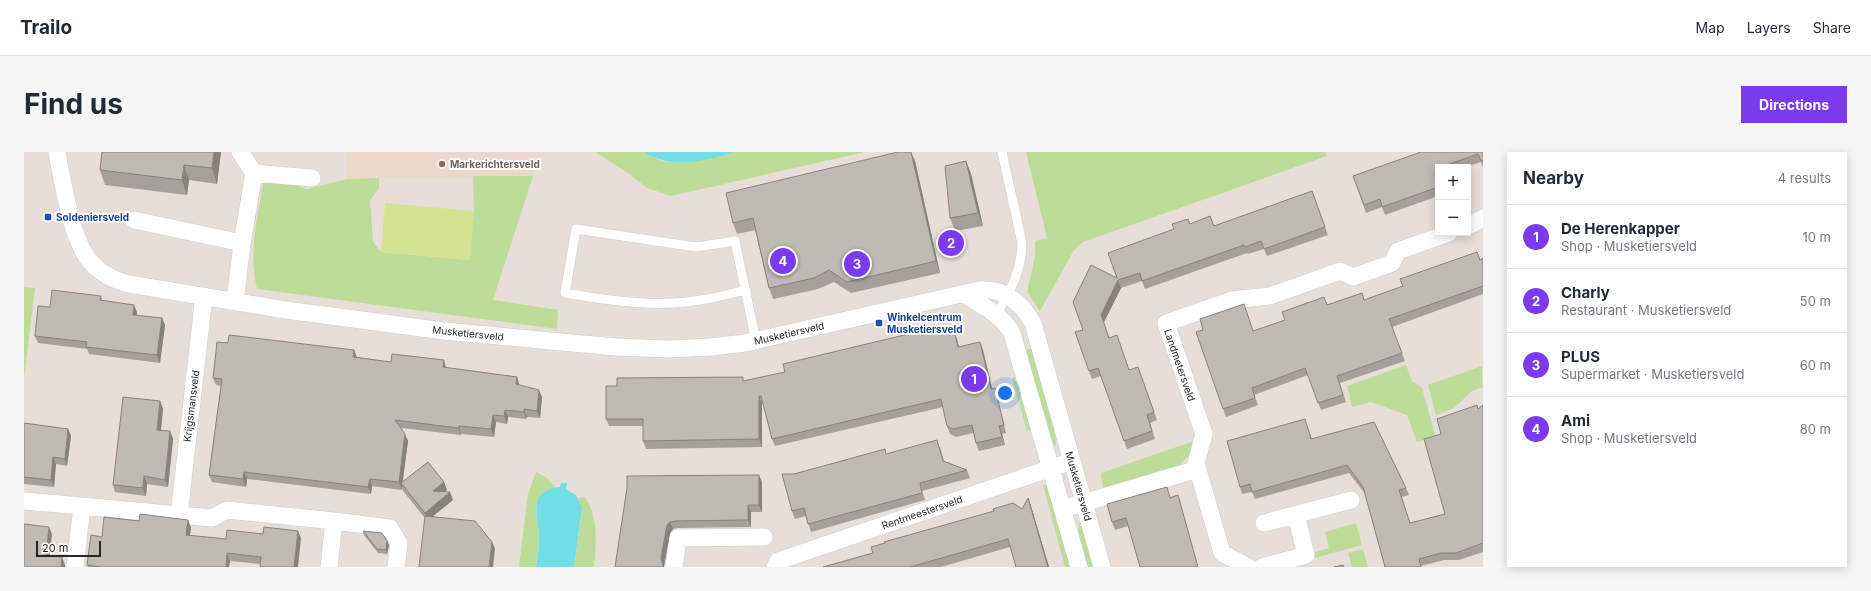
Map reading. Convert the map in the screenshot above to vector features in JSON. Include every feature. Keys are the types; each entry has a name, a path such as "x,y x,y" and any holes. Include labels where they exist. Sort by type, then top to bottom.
{"street":[{"name":"Musketiersveld","path":"57,152 75,235 84,254 96,267 108,276 124,282 235,302 354,320 444,331 616,347 685,349 722,347 756,341 944,297 965,295 987,290 1007,295 1022,306 1033,323 1102,567"},
{"path":"235,302 242,243 254,173 240,152"},
{"path":"254,173 312,178"},
{"path":"1471,224 1483,218"},
{"path":"134,220 242,243"},
{"name":"Landmetersveld","path":"1248,567 1222,554 1196,464 1204,434 1166,323 1232,300 1270,296 1340,272 1353,277 1392,263 1398,251 1440,236"},
{"path":"965,295 996,314 1006,323 1016,343 1079,567"},
{"name":"Krijgsmansveld","path":"179,515 204,296"},
{"name":"Rentmeestersveld","path":"775,567 778,561 1072,461"},
{"path":"1063,509 1198,470"},
{"path":"1264,523 1351,500"},
{"path":"24,501 212,518 227,510 390,528 399,543 396,567"},
{"path":"75,567 82,506"},
{"path":"1262,567 1306,555 1296,515"},
{"path":"328,567 334,521"},
{"path":"674,567 678,538 764,537"}],"lane":[{"path":"996,314 1019,270 1022,243 1002,152"},
{"path":"746,290 698,300 661,303 618,301 566,293 576,229 696,247 735,241 746,290 756,341"}],"shaded area":[{"name":"Markerichtersveld","path":"347,152 541,152 533,176 347,179"}],"green space":[{"path":"595,152 644,152 662,161 682,163 736,152 865,152 671,196 647,188 628,173"},
{"path":"1026,152 1325,152 1327,156 1083,242 1074,250 1040,311 1028,293 1028,288 1035,257 1035,241 1047,238"},
{"path":"473,176 533,176 493,300 558,310 557,329 257,289 253,261 255,234 264,178 279,180 307,189 347,179 379,178 379,188 370,200 373,242 381,252 469,260 474,211"},
{"path":"385,203 474,211 470,260 381,252"},
{"path":"24,287 35,288 24,378"},
{"path":"1028,349 1032,349 1048,400 1055,429 1055,446 1050,438 1026,353"},
{"path":"1406,365 1412,381 1422,388 1436,437 1417,442 1407,415 1371,402 1352,407 1347,386"},
{"path":"1482,366 1483,387 1472,391 1454,408 1436,415 1428,385"},
{"path":"1016,376 1033,429 1027,431 1012,378"},
{"path":"1194,441 1190,454 1180,465 1103,488 1101,473"},
{"path":"536,472 547,478 556,488 547,491 541,496 536,507 539,540 536,567 519,567 528,494"},
{"path":"1043,485 1049,485 1072,567 1065,567"},
{"path":"585,497 595,522 596,540 594,567 574,567 582,511 578,498"},
{"path":"1079,522 1081,522 1095,567 1086,567 1078,538"},
{"path":"1356,523 1362,545 1315,558 1315,552 1329,548 1325,532"},
{"path":"1363,549 1368,567 1352,567 1348,553"}],"water":[{"path":"644,152 736,152 701,161 678,162 656,158"},
{"path":"561,483 567,483 566,489 576,495 582,508 574,567 536,567 539,544 537,505 539,498 543,493 550,489 560,487"}],"building":[{"path":"102,152 214,152 212,168 184,165 182,180 100,170"},
{"path":"898,152 911,152 936,261 847,282 829,270 814,278 769,288 753,218 733,223 726,193"},
{"path":"1421,152 1483,152 1483,161 1481,161 1478,154 1450,164 1435,164 1435,188 1382,207 1380,199 1364,205 1353,176"},
{"path":"966,161 978,213 950,218 945,166"},
{"path":"1312,191 1325,227 1264,249 1261,241 1245,247 1244,245 1142,281 1140,273 1118,280 1101,315 1109,338 1117,335 1129,370 1138,367 1154,412 1147,415 1152,431 1124,441 1098,368 1089,371 1075,332 1083,330 1073,302 1091,265 1117,278 1108,253 1174,229 1172,224 1188,219 1190,224 1210,216 1214,226"},
{"path":"1477,252 1480,260 1483,258 1483,286 1389,319 1402,353 1337,376 1343,395 1318,403 1305,368 1252,388 1255,398 1223,409 1196,332 1203,330 1200,319 1244,304 1253,331 1285,320 1282,312 1324,297 1327,305 1362,293 1364,300 1403,286 1400,279"},
{"path":"52,290 101,296 100,300 134,305 133,315 162,318 157,355 86,347 87,342 35,336 38,306 50,307"},
{"path":"942,326 944,334 954,331 958,347 980,342 991,389 995,388 1004,425 999,426 1002,437 976,443 972,425 953,429 947,426 941,399 772,439 761,396 759,396 759,439 643,441 643,419 606,419 606,386 617,386 617,378 743,377 743,381 785,372 783,364"},
{"path":"229,335 354,350 353,357 391,362 392,354 444,360 443,367 517,377 516,384 539,390 537,411 524,409 524,412 505,410 504,416 493,415 491,429 459,426 458,428 395,420 405,434 399,482 370,479 368,487 244,472 243,479 209,475 222,379 213,378 217,342 228,343"},
{"path":"123,397 160,401 157,430 170,431 165,480 144,476 143,488 113,485"},
{"path":"1477,405 1478,409 1483,405 1483,543 1456,553 1441,553 1419,559 1421,567 1385,567 1363,487 1347,465 1252,492 1250,484 1240,487 1227,441 1305,419 1311,439 1374,422 1406,488 1399,490 1410,523 1445,514 1424,439 1441,434 1437,419"},
{"path":"24,423 68,429 65,459 53,457 51,480 24,477"},
{"path":"937,440 943,461 967,470 920,483 922,493 808,524 804,508 792,511 782,474 794,474 885,449 886,454"},
{"path":"428,462 444,482 433,491 450,492 425,513 401,483"},
{"path":"759,475 759,505 748,505 748,520 670,522 667,525 661,558 663,567 615,567 627,488 627,476"},
{"path":"1167,487 1170,498 1178,495 1198,567 1140,567 1126,518 1112,522 1107,504"},
{"path":"1028,498 1048,567 1016,567 1008,539 910,567 823,567 873,553 871,547 885,543 884,542 994,511 993,509 1013,503 1022,509"},
{"path":"140,514 188,520 186,535 226,539 227,530 263,534 264,527 298,531 294,567 260,567 261,557 227,553 226,567 101,567 87,565 91,535 102,537 104,517 139,521"},
{"path":"425,516 475,521 492,542 489,567 419,567"},
{"path":"24,524 49,527 46,555 62,557 61,567 24,567"},
{"path":"363,531 382,533 387,541 386,550 377,549"}],"place":[{"name":"Markerichtersveld","path":"442,164"},
{"name":"Soldeniersveld","path":"48,217"},
{"name":"Charly","path":"951,243"},
{"name":"Ami","path":"783,261"},
{"name":"PLUS","path":"857,264"},
{"name":"Winkelcentrum Musketiersveld","path":"879,323"},
{"name":"De Herenkapper","path":"974,379"}]}
